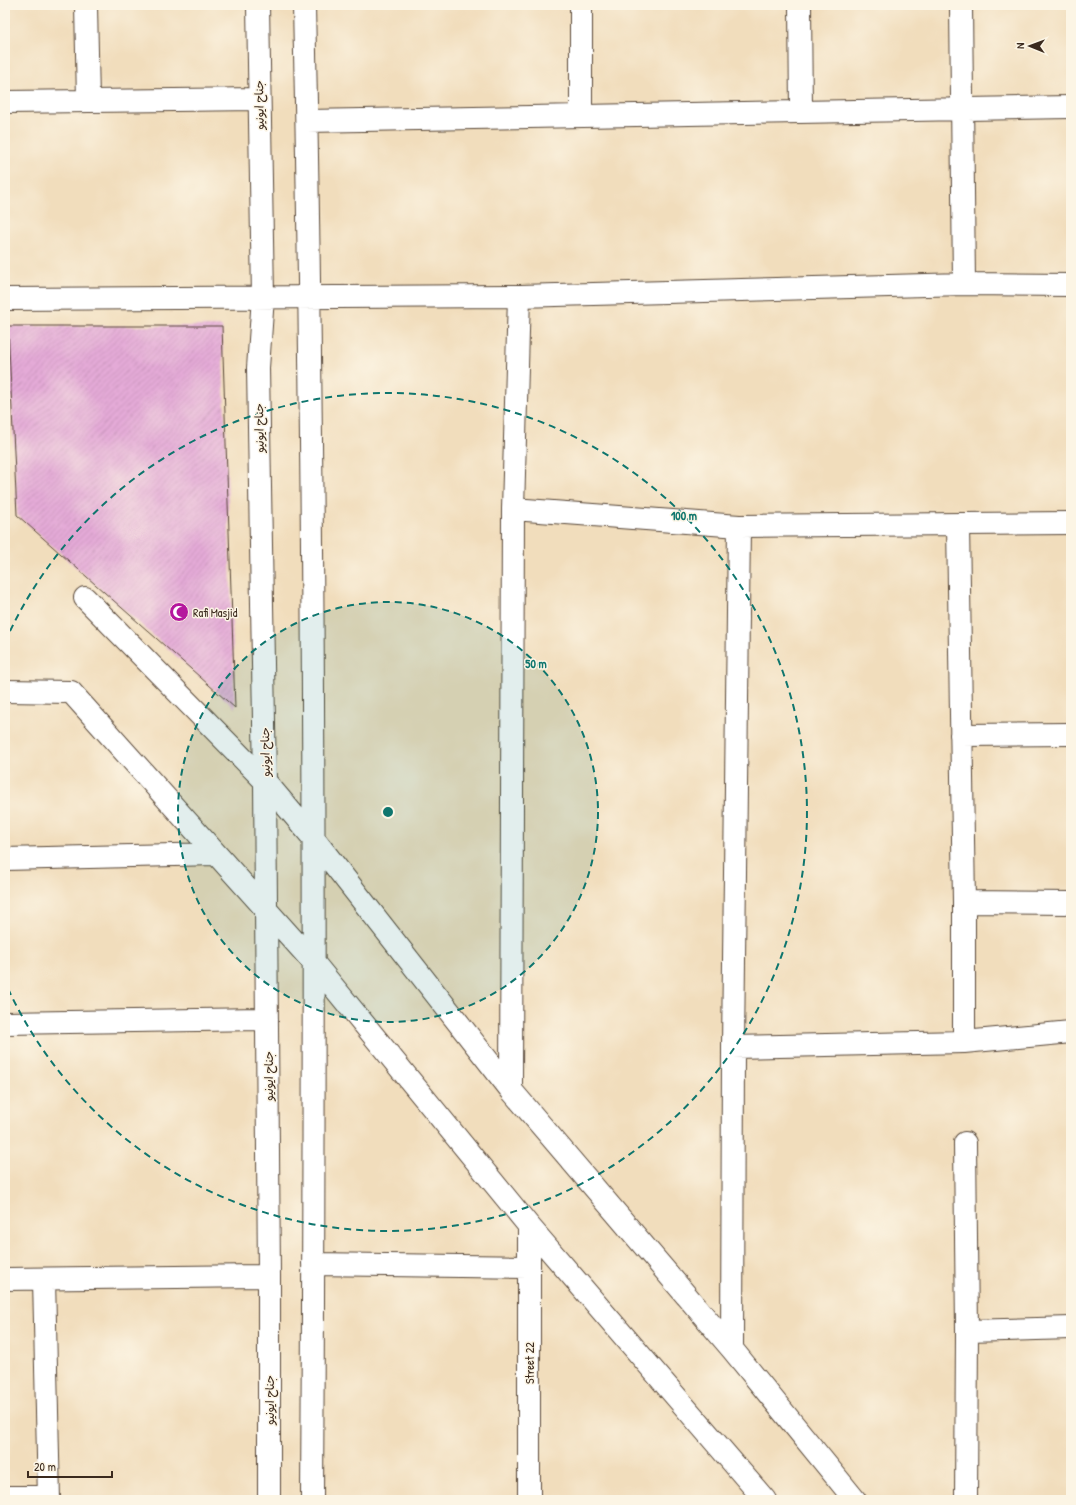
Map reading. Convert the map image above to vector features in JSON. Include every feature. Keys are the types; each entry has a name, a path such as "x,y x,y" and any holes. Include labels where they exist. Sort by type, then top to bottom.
{"street":[{"path":"86,5 88,101"},
{"name":"جناح ایونیو","path":"258,5 258,99 263,297 258,368 265,781 269,1276 269,1500"},
{"path":"304,5 310,298 314,839 312,1500"},
{"path":"580,5 581,116"},
{"path":"800,5 801,111"},
{"path":"961,5 964,284"},
{"path":"5,102 258,99"},
{"path":"307,121 1071,107"},
{"path":"5,299 519,296 964,284 1071,285"},
{"path":"511,1090 513,509 519,296"},
{"path":"513,509 739,526 1071,524"},
{"path":"958,525 964,902 964,1042"},
{"path":"732,1349 733,1047 739,526"},
{"path":"85,598 265,781 314,839 511,1090 732,1349 855,1500"},
{"path":"5,691 71,692 314,963 749,1491 765,1500"},
{"path":"961,735 1071,734"},
{"path":"5,860 216,854"},
{"path":"964,902 1071,903"},
{"path":"5,1024 267,1019"},
{"path":"733,1047 964,1042 1071,1032"},
{"path":"965,1142 967,1331 966,1500"},
{"name":"Street 22","path":"529,1500 530,1226"},
{"path":"313,1264 529,1267"},
{"path":"5,1279 269,1276"},
{"path":"5,1497 49,1498 44,1278"},
{"path":"967,1331 1071,1328"}],"building":[{"name":"Rafi Masjid","path":"8,326 222,326 235,708 17,515"}],"place":[{"name":"Rafi Masjid","path":"179,612"}]}
